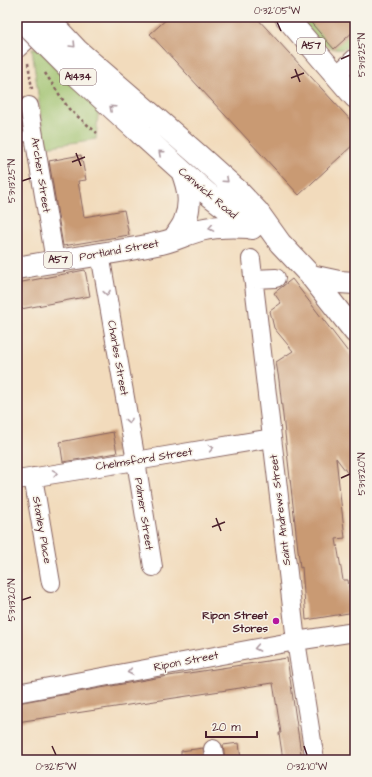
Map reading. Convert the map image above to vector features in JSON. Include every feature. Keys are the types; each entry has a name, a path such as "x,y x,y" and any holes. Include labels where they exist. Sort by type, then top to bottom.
{"main road":[{"name":"Canwick Road","path":"18,17 73,72 182,172 249,227 280,243"},
{"name":"Canwick Road","path":"46,17 77,50 197,154 257,210 280,243 311,276 355,332"},
{"name":"A57","path":"286,17 355,97"},
{"name":"Portland Street","path":"174,239 185,221 189,209 189,194 182,172"},
{"name":"Portland Street","path":"17,268 159,244 200,230 230,226 249,227"},
{"path":"311,276 339,282 355,283"}],"street":[{"path":"21,46 52,17"},
{"path":"336,76 355,58"},
{"name":"Archer Street","path":"29,106 26,136 55,261"},
{"name":"Charles Street","path":"100,254 136,461"},
{"name":"Saint Andrews Street","path":"251,259 296,641 315,760"},
{"path":"253,279 276,278"},
{"name":"Chelmsford Street","path":"22,476 136,461 272,438"},
{"name":"Palmer Street","path":"136,461 153,567"},
{"name":"Stanley Place","path":"22,476 51,583"},
{"name":"Ripon Street","path":"17,693 296,641 355,632"}],"path":[{"path":"21,46 33,88 29,106"},
{"path":"45,73 69,109 97,133"}],"green space":[{"path":"299,17 306,17 334,48 355,30 355,39 346,48 339,49 332,48 319,40"},
{"path":"43,46 99,103 96,139 45,147 32,49"}],"building":[{"path":"169,17 256,17 355,125 355,143 299,195 150,34"},
{"path":"306,17 355,17 355,30 334,49"},
{"path":"81,155 86,180 78,181 84,217 124,210 129,235 63,246 49,161"},
{"path":"85,270 90,296 21,309 17,283"},
{"path":"292,279 355,361 355,483 336,458 345,538 336,539 343,580 348,580 350,592 355,591 355,612 306,620 302,567 300,568 276,362 293,351 274,328 270,311 281,303 274,293"},
{"path":"113,432 117,453 63,462 60,442"},
{"path":"287,658 302,760 283,760 279,733 281,733 273,683 17,722 17,703 156,678"},
{"path":"239,743 241,760 225,760 223,745"},
{"path":"203,748 204,760 181,760 181,751"}],"place":[{"name":"Ripon Street Stores","path":"276,621"}]}
